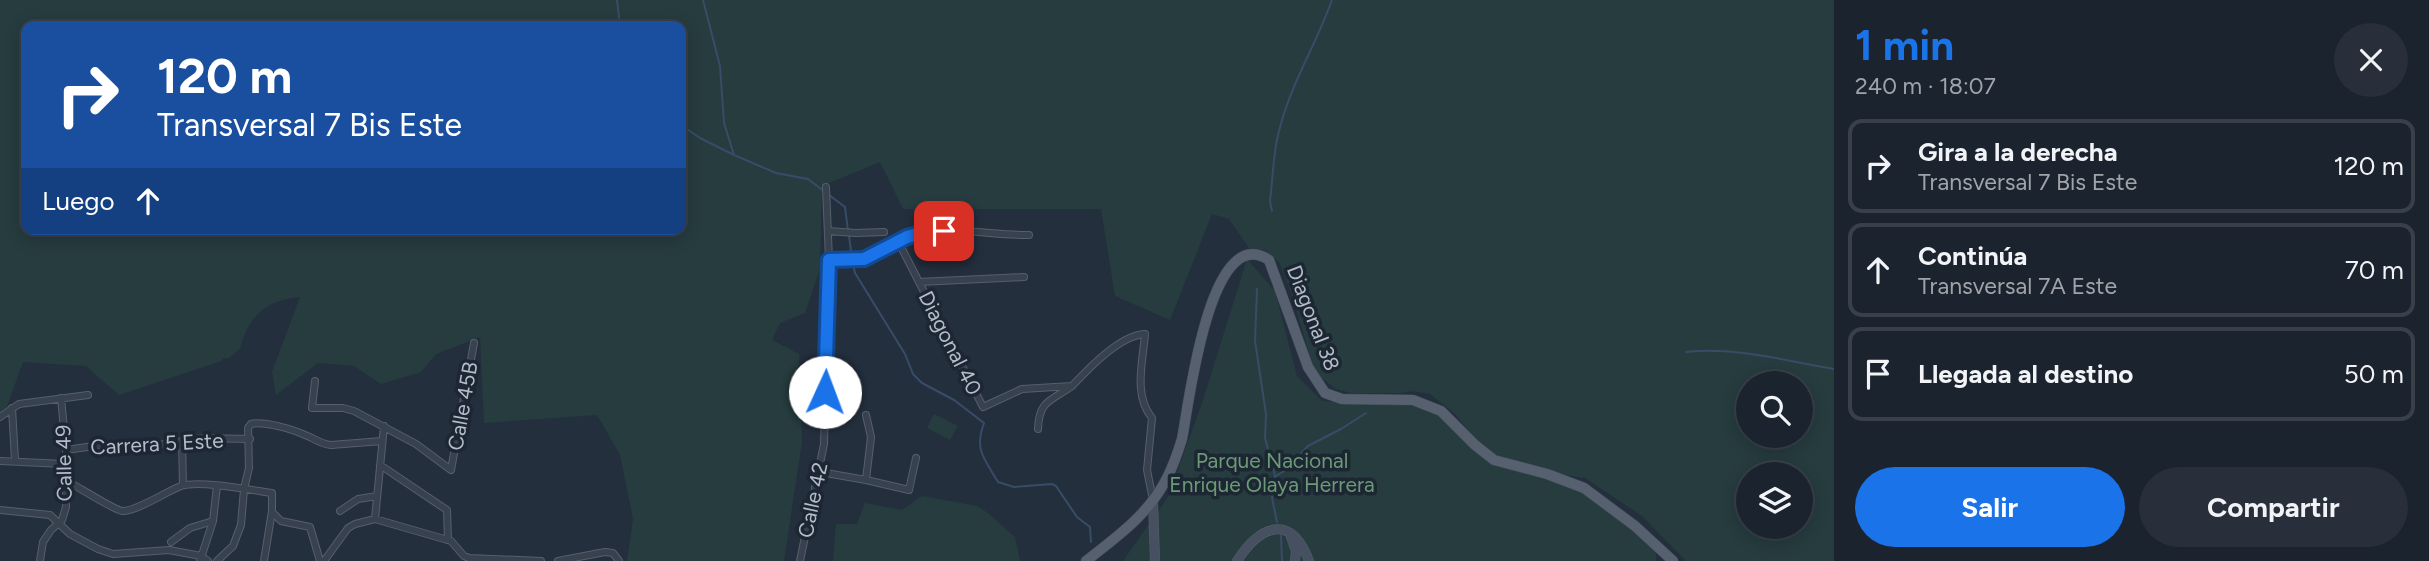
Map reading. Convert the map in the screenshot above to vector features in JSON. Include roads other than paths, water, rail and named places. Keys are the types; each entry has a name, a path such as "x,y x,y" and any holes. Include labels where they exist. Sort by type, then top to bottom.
{"main road":[{"name":"Diagonal 38","path":"1086,561 1135,522 1153,501 1167,477 1181,441 1194,364 1209,310 1226,273 1237,261 1249,255 1258,255 1269,260 1307,368 1325,393 1342,399 1413,400 1441,411 1494,460 1547,474 1584,488 1635,526 1674,561"}],"street":[{"name":"Calle 42","path":"800,561 824,444 829,260 826,187"},
{"path":"828,231 884,232"},
{"path":"829,260 864,259 898,241 921,233 944,231 1029,234"},
{"name":"Diagonal 40","path":"898,241 983,407 1022,389 1072,386"},
{"path":"919,282 1024,277"},
{"path":"1038,429 1039,415 1047,401 1072,386 1123,341 1145,334 1140,364 1146,411 1152,418 1147,471 1153,501 1155,561"},
{"name":"Calle 45B","path":"384,426 416,444 452,470 474,343"},
{"path":"315,382 312,408 343,408 384,426 375,519"},
{"path":"0,417 19,404 88,395"},
{"name":"Calle 49","path":"40,561 43,542 59,523 66,507 66,450 61,398"},
{"path":"12,408 15,460"},
{"path":"866,415 871,437 866,480"},
{"path":"218,561 237,540 241,525 249,468 248,428 256,423 305,435 322,444 382,441"},
{"name":"Carrera 5 Este","path":"66,450 101,445 133,449 202,438 250,439"},
{"path":"182,441 183,485"},
{"path":"820,472 909,490 916,458"},
{"name":"Carrera 5 Este","path":"0,461 64,464"},
{"path":"380,465 447,510 448,540"},
{"path":"65,481 124,512 183,485 272,493 272,511 264,561"},
{"path":"200,559 213,522 217,486"},
{"path":"340,511 358,499 377,495"},
{"path":"0,510 46,514 70,534 113,554 169,550 208,561"},
{"path":"272,511 281,522 310,527 322,561"},
{"path":"322,561 341,536 355,524 375,519 448,540 469,558 541,561"},
{"path":"171,542 190,528 213,522"},
{"path":"1237,561 1252,540 1263,532 1276,529 1289,532 1300,543 1309,561"},
{"path":"1289,532 1295,544 1295,561"},
{"path":"558,561 605,552 613,554 619,561"}],"waterway":[{"path":"617,0 619,21"},
{"path":"703,0 720,66 724,123 734,155 776,173 808,179 825,192"},
{"path":"1272,211 1270,201 1274,157 1284,114 1332,0"},
{"path":"686,128 734,155"},
{"path":"829,195 845,207 848,231"},
{"path":"849,236 852,258"},
{"path":"853,264 855,273 905,354 913,374 922,383 954,400 984,423 980,447 998,482 1014,487 1056,486 1077,517 1090,527 1091,542"},
{"path":"1257,289 1255,341 1266,414 1265,438 1275,476 1272,498 1277,522"},
{"path":"1686,352 1741,353 1834,369"},
{"path":"1276,476 1308,446 1366,413"},
{"path":"1281,536 1282,561"}],"park label":[{"name":"Parque Nacional Enrique Olaya Herrera","path":"1272,473"}]}
